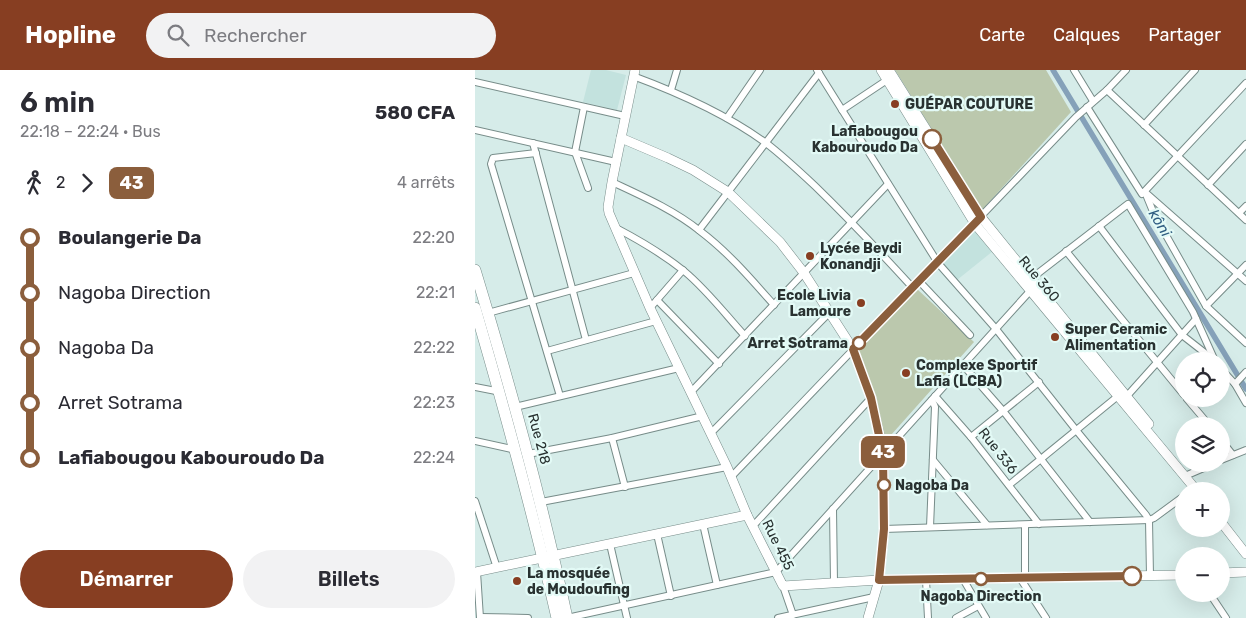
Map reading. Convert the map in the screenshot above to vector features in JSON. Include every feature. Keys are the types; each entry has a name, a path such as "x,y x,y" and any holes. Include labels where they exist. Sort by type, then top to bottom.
{"highway":[{"name":"Rue 218","path":"475,270 488,313 516,450 567,618"},
{"name":"Rue 218","path":"475,308 505,391 515,407 541,502 557,618"}],"street":[{"path":"671,90 677,70"},
{"path":"727,118 761,70"},
{"name":"Rue 360","path":"881,70 978,220 1191,482"},
{"name":"Rue 360","path":"889,70 978,220"},
{"path":"1074,70 1093,101"},
{"path":"732,476 1076,117 1107,90 1126,70"},
{"path":"1144,125 1195,70"},
{"path":"774,305 737,264 699,230 655,202 612,182 632,72 727,118 766,143 853,222 913,288"},
{"path":"699,230 818,72 938,263 996,329 1146,515 1149,520 1150,576"},
{"path":"842,110 887,80"},
{"path":"475,82 625,116"},
{"path":"1145,192 1246,83"},
{"path":"1107,90 1246,220"},
{"path":"584,107 575,152 588,188"},
{"path":"1084,109 1142,194 1145,192 1246,281"},
{"path":"475,130 616,162"},
{"path":"621,138 693,170 728,192 780,242 804,273 853,349 871,398 883,454 884,529 879,580 868,618"},
{"path":"533,143 586,340"},
{"path":"1208,185 1246,144"},
{"path":"536,153 493,158 491,164 561,396"},
{"name":"Rue 455","path":"612,182 608,207 634,273 732,476 747,515 783,586 879,580 1175,575"},
{"path":"691,392 889,184"},
{"path":"1145,192 1154,214 1206,306 1246,343"},
{"path":"567,618 776,572 996,329 1029,284 1066,251 1128,204 1196,319 1211,352"},
{"path":"1239,214 1246,206"},
{"path":"1099,226 1182,336 1203,352"},
{"path":"615,227 683,270 708,293 745,336"},
{"path":"1066,251 1175,383"},
{"path":"1206,306 1246,265"},
{"path":"650,308 683,270"},
{"path":"488,313 634,273"},
{"path":"919,281 971,335"},
{"path":"657,300 719,364"},
{"path":"711,433 830,312"},
{"path":"1009,485 1076,430 1122,396 1182,336 1196,319"},
{"path":"547,351 656,321"},
{"path":"963,365 1041,459 1089,522"},
{"path":"515,407 679,368"},
{"path":"1237,381 1246,372"},
{"path":"1230,376 1237,381 1246,403"},
{"path":"971,437 1039,382"},
{"path":"475,387 505,391"},
{"path":"753,526 871,398"},
{"path":"930,527 934,398"},
{"name":"Rue 336","path":"934,398 971,437 1039,524"},
{"path":"1194,407 1202,417"},
{"path":"528,454 612,438 703,416"},
{"path":"612,438 625,487"},
{"path":"475,441 516,450"},
{"path":"1230,456 1246,450"},
{"path":"1230,451 1233,455"},
{"path":"933,460 987,526"},
{"path":"541,502 727,467"},
{"path":"1187,475 1194,472"},
{"path":"475,501 497,568"},
{"path":"884,529 1149,520 1175,503"},
{"path":"833,509 834,583"},
{"path":"528,618 480,618 476,572 747,515"},
{"path":"703,524 717,585"},
{"path":"1025,525 1023,578 1046,618"},
{"path":"1230,525 1246,544"},
{"path":"657,534 671,596"},
{"path":"1230,534 1246,554"},
{"path":"610,544 627,618"},
{"path":"1230,573 1246,572"},
{"path":"963,579 986,618"},
{"path":"926,580 928,618"},
{"path":"783,586 793,615"},
{"path":"778,618 875,597"},
{"path":"875,597 875,618"},
{"path":"1215,602 1225,618"},
{"path":"956,618 978,606"}],"shaded area":[{"path":"591,70 606,70 626,75 617,110 583,102"},
{"path":"976,229 993,251 957,280 942,264"}],"green space":[{"path":"895,70 1046,70 1071,112 982,210"},
{"name":"Complexe Sportif Lafia (LCBA)","path":"917,289 974,342 883,444 857,351"}],"waterway":[{"name":"kôni","path":"1053,70 1246,389"}],"bus line":[{"name":"43","path":"932,139 981,217 853,349 871,398 883,454 884,529 879,580 1132,576"}],"place":[{"name":"GUÉPAR COUTURE","path":"895,104"},
{"name":"Lafiabougou Kabouroudo Da","path":"932,139"},
{"name":"Lycée Beydi Konandji","path":"810,256"},
{"name":"Ecole Livia Lamoure","path":"861,303"},
{"name":"Super Ceramic Alimentation","path":"1055,337"},
{"name":"Arret Sotrama","path":"859,343"},
{"name":"Complexe Sportif Lafia (LCBA)","path":"906,373"},
{"name":"Nagoba Da","path":"884,485"},
{"name":"Nagoba Direction","path":"981,579"},
{"name":"La mosquée de Moudoufing","path":"517,581"}]}
